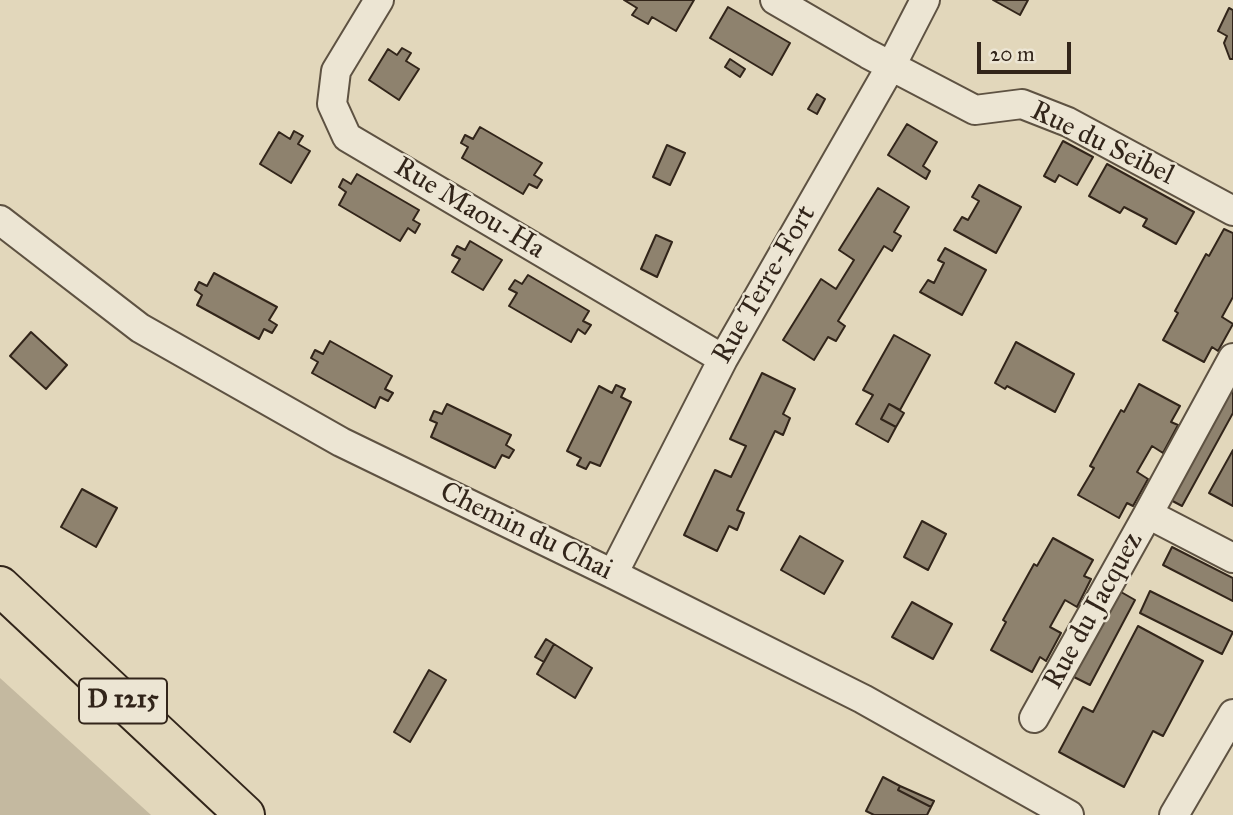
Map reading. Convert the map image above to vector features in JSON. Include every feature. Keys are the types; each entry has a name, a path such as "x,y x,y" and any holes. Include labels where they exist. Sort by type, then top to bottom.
{"main road":[{"name":"D 1215","path":"0,586 245,815"}],"street":[{"name":"Rue Maou-Ha","path":"379,0 336,71 332,104 347,137 723,359"},
{"name":"Rue du Seibel","path":"775,0 868,54 975,110 1022,104 1068,122 1233,211"},
{"name":"Rue Terre-Fort","path":"613,574 723,359 891,66 925,0"},
{"name":"Chemin du Chai","path":"0,220 140,328 341,442 863,699 1069,815"},
{"path":"1148,514 1233,358"},
{"name":"Rue du Jacquez","path":"1034,718 1148,514 1233,558"},
{"path":"1174,815 1233,714"}],"shaded area":[{"path":"0,678 151,815 0,815"}],"building":[{"path":"624,0 694,0 676,31 652,17 648,24 632,15 637,8"},
{"path":"993,0 1028,0 1020,15"},
{"path":"728,7 790,43 772,75 710,38"},
{"path":"1229,8 1233,10 1233,59 1230,59 1224,43 1227,36 1218,31"},
{"path":"402,48 411,53 406,61 419,69 399,100 369,80 388,49 397,55"},
{"path":"730,59 745,69 740,77 725,67"},
{"path":"817,94 825,99 817,114 808,109"},
{"path":"907,124 937,142 923,166 930,171 926,179 888,155"},
{"path":"480,127 542,163 534,175 542,180 537,188 529,184 523,194 462,158 468,147 461,143 465,135 473,139"},
{"path":"294,131 303,136 298,144 310,151 291,183 260,164 279,132 290,139"},
{"path":"1063,141 1093,157 1077,185 1059,175 1055,182 1044,176"},
{"path":"667,145 685,153 670,185 653,177"},
{"path":"1107,164 1194,212 1176,244 1143,226 1147,219 1124,207 1120,213 1089,196"},
{"path":"357,174 419,210 413,220 420,224 415,233 408,228 400,241 339,205 346,192 339,187 343,179 351,184"},
{"path":"979,185 1021,207 996,253 954,230 962,217 968,220 979,201 972,197"},
{"path":"878,188 909,207 894,232 901,236 892,251 884,246 838,321 845,326 836,341 828,337 814,360 783,340 821,279 836,289 854,260 839,250"},
{"path":"1224,229 1233,233 1233,297 1222,317 1233,324 1218,351 1212,347 1204,362 1163,340 1178,313 1175,311 1206,254 1209,256"},
{"path":"656,235 672,242 657,277 641,269"},
{"path":"470,241 502,260 483,290 452,272 460,259 452,255 457,246 465,250"},
{"path":"945,248 986,270 962,315 920,292 928,280 934,283 944,263 938,260"},
{"path":"214,273 277,307 269,320 277,325 272,333 264,329 259,339 197,305 202,295 195,290 199,282 207,286"},
{"path":"528,275 589,311 583,321 591,325 585,334 578,329 571,342 509,306 517,293 509,289 515,280 522,284"},
{"path":"31,332 67,365 46,389 10,356"},
{"path":"894,335 930,355 900,410 889,404 881,419 896,427 888,442 856,424 873,395 863,390"},
{"path":"330,341 392,376 385,389 393,393 388,401 380,397 375,408 312,373 318,362 311,358 315,350 323,354"},
{"path":"1016,342 1074,374 1055,412 1007,386 1005,389 995,383"},
{"path":"1233,372 1233,413 1182,506 1165,497"},
{"path":"762,373 795,389 783,414 790,418 783,435 775,431 737,510 744,513 737,530 729,526 717,551 684,535 715,470 731,477 746,446 730,439"},
{"path":"1139,384 1180,406 1171,422 1178,425 1163,453 1152,446 1137,472 1148,479 1133,506 1127,503 1119,518 1078,495 1094,468 1090,466 1121,410 1124,412"},
{"path":"616,385 625,389 621,397 631,402 600,466 590,462 586,469 577,465 581,458 567,451 599,386 612,393"},
{"path":"447,404 511,435 506,445 514,450 509,458 502,455 495,468 431,437 437,423 430,420 434,411 442,414"},
{"path":"889,404 904,413 896,427 881,419"},
{"path":"1233,450 1233,506 1209,493"},
{"path":"82,489 117,508 96,547 61,527"},
{"path":"922,521 946,534 928,570 904,557"},
{"path":"800,536 843,561 824,594 781,570"},
{"path":"1053,538 1093,560 1084,576 1091,579 1077,607 1065,600 1050,627 1061,633 1046,661 1040,657 1032,672 991,650 1006,622 1003,620 1034,564 1037,566"},
{"path":"1172,547 1233,578 1233,601 1163,565"},
{"path":"1114,588 1135,600 1090,685 1068,674"},
{"path":"1150,591 1233,632 1222,654 1140,613"},
{"path":"912,602 952,624 933,659 892,637"},
{"path":"1138,626 1203,661 1163,736 1153,731 1124,787 1059,752 1083,707 1093,712"},
{"path":"546,639 554,644 544,662 535,657"},
{"path":"554,644 592,668 575,698 537,674"},
{"path":"429,670 446,680 410,742 394,732"},
{"path":"883,777 900,786 898,790 931,807 927,815 874,815 866,811"},
{"path":"900,786 934,801 931,807 898,790"}]}
